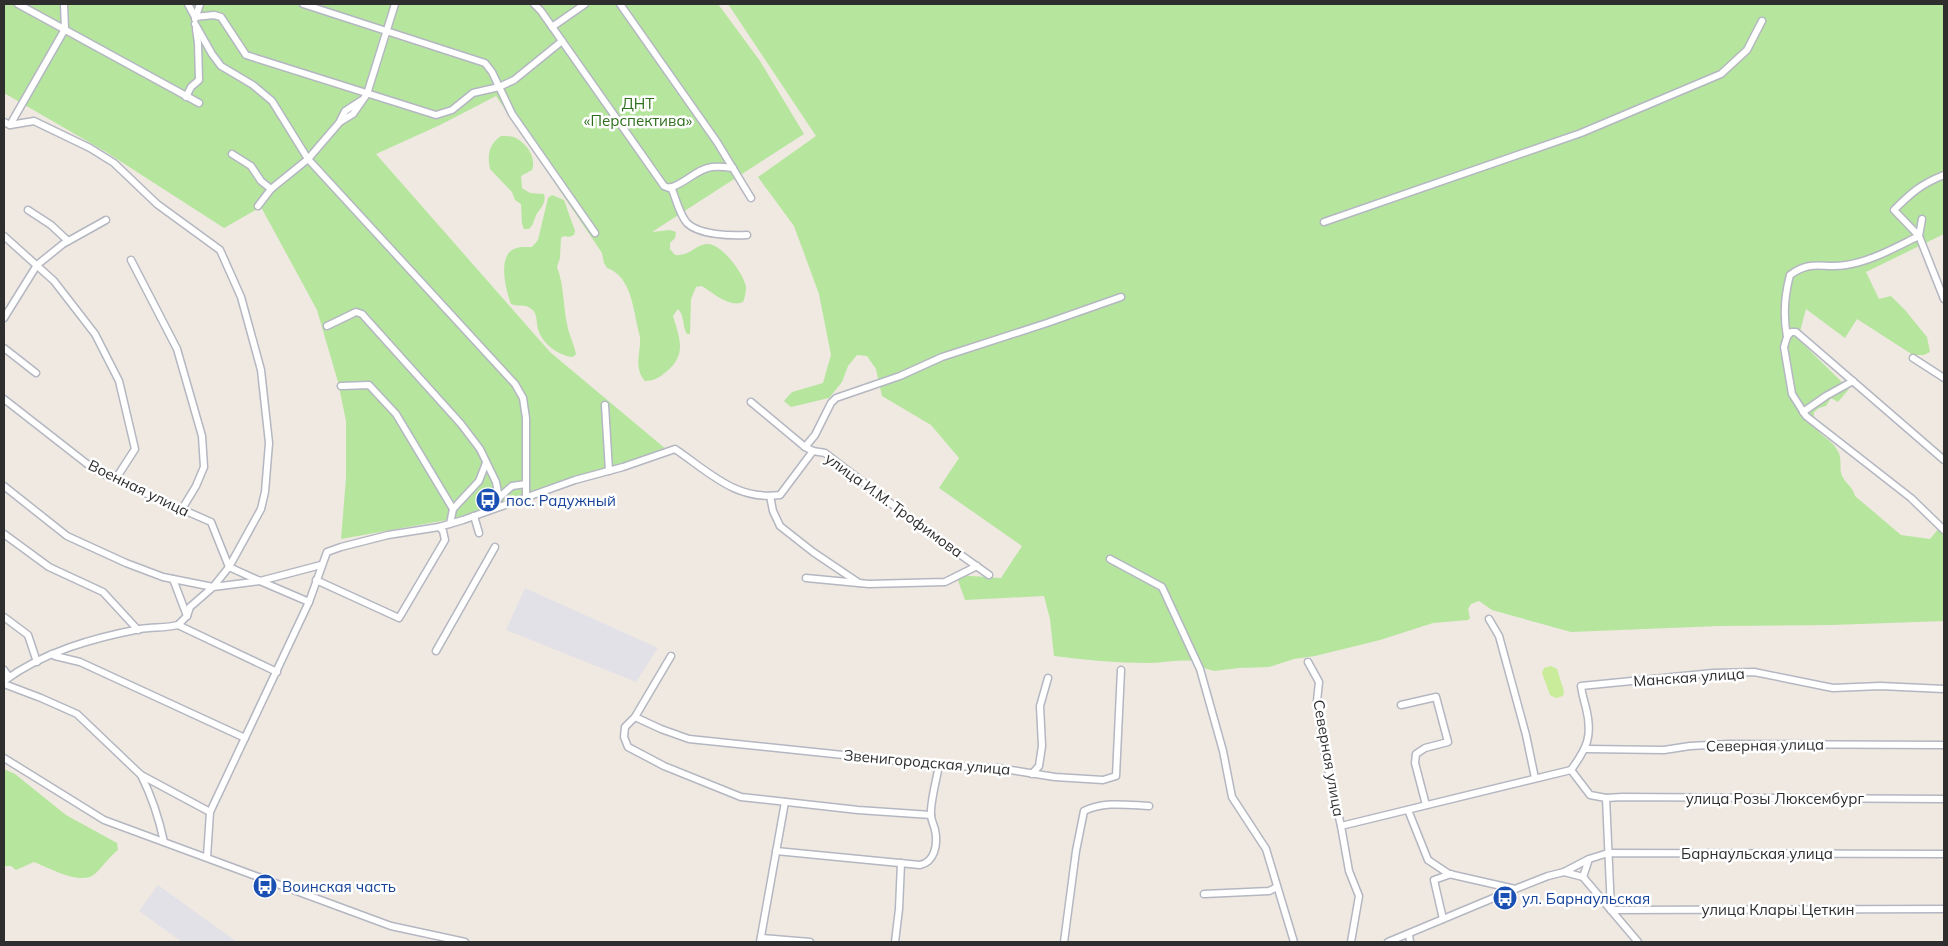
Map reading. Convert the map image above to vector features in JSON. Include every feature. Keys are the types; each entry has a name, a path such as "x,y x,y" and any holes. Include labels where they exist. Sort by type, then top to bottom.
{"street":[{"path":"18,4 199,103"},
{"path":"7,124 65,29 64,4"},
{"path":"188,4 212,54 221,66 254,85 272,101 308,159 515,384 523,398 526,418 526,497"},
{"path":"186,96 191,87 199,80 195,20 200,4"},
{"path":"303,4 485,63 489,67 512,114 595,233"},
{"path":"258,206 271,189 308,159 339,123 353,114 367,94 395,4"},
{"path":"534,4 541,11 664,186 671,187 703,169 714,166 733,168"},
{"path":"552,27 585,4"},
{"path":"620,4 711,134 750,198"},
{"path":"195,20 214,15 221,17 246,55 436,115 452,110 473,93 499,87 514,80 562,41"},
{"path":"1324,222 1581,133 1721,74 1747,50 1762,21"},
{"path":"7,124 34,121 90,148 114,164 157,204 220,250 241,296 261,370 269,443 266,492 261,509 229,567 212,587 190,607 187,616 178,625"},
{"path":"232,154 250,166 261,181 271,189"},
{"path":"1944,175 1915,189 1894,210 1919,236 1944,299"},
{"path":"671,187 684,218 689,225 725,236 747,235"},
{"path":"28,210 51,224 68,241"},
{"path":"1919,236 1922,219"},
{"path":"4,318 37,265 68,241 106,220"},
{"path":"4,236 54,281 95,334 119,381 135,448 115,480"},
{"path":"1787,338 1783,319 1783,305 1790,275 1795,271 1817,264 1845,266 1881,254 1919,236"},
{"path":"131,260 177,349 202,436 204,466 196,486 182,509"},
{"path":"805,447 815,434 831,403 836,398 900,376 942,357 1047,324 1121,296"},
{"path":"327,326 356,312 362,314 461,424 480,449 496,482 499,498"},
{"path":"1944,460 1796,332 1790,332 1784,347 1792,394 1806,416 1911,498 1944,530"},
{"path":"4,348 36,373"},
{"path":"1913,358 1944,378"},
{"path":"1803,412 1826,396 1854,381"},
{"path":"341,386 369,386 396,414 452,509"},
{"name":"Военная улица","path":"4,399 91,467 115,480 211,522 229,567"},
{"name":"улица И.М. Трофимова","path":"751,402 805,447 813,451 825,453 923,528 989,575"},
{"path":"605,405 609,471"},
{"path":"207,857 210,812 309,602 327,552 388,535 450,524 575,480 675,449 722,483 754,496 780,495 813,451"},
{"path":"450,524 452,509 479,481 486,463"},
{"path":"477,515 512,486 526,484"},
{"path":"4,486 68,536 126,563 173,579 212,587 260,580 321,566"},
{"path":"770,496 772,511 780,526 813,552 860,583"},
{"path":"477,515 479,533"},
{"path":"316,580 399,618 445,540 443,531 439,527"},
{"path":"4,534 48,567 102,592 138,630"},
{"path":"436,651 495,546"},
{"path":"1110,560 1162,587 1200,669 1223,751 1232,797 1266,849 1294,942"},
{"path":"806,578 860,583 945,582 977,566"},
{"path":"229,567 309,602"},
{"path":"173,579 187,616"},
{"path":"4,617 28,636 37,662"},
{"path":"1489,620 1499,636 1526,735 1535,778"},
{"path":"5,681 52,654 98,639 138,630 178,625 277,672"},
{"path":"52,654 80,662 245,738"},
{"path":"671,656 635,717 625,727 624,737 628,747 636,752 664,766 741,797 858,810 931,815"},
{"name":"Северная улица","path":"1308,662 1319,682 1317,701 1326,760 1349,871 1359,896 1351,942"},
{"path":"4,670 5,681"},
{"name":"Звенигородская улица","path":"635,717 689,739 939,764 998,768 1032,774 1103,780 1116,776 1121,670"},
{"name":"Манская улица","path":"1586,749 1589,723 1582,695 1582,686 1713,673 1754,672 1833,688 1880,686 1944,690"},
{"path":"1032,774 1038,766 1042,746 1040,706 1048,678"},
{"path":"5,681 77,714 141,775 210,812"},
{"path":"1401,705 1436,697 1448,742 1425,748 1416,754 1415,762 1426,805"},
{"name":"Северная улица","path":"1586,749 1664,750 1690,746 1738,744 1944,745"},
{"path":"1586,749 1572,770 1590,795 1606,798 1611,910"},
{"path":"4,758 104,820 391,926 465,942"},
{"path":"776,851 920,865 927,864 932,860 935,848 936,833 931,815 939,764"},
{"name":"Северная улица","path":"1341,826 1572,770"},
{"path":"141,775 152,797 160,821 164,842"},
{"name":"улица Розы Люксембург","path":"1606,798 1944,799"},
{"path":"785,802 760,940 810,942"},
{"path":"1064,942 1076,850 1084,811 1110,804 1150,806"},
{"path":"1408,810 1428,860 1451,874 1515,889"},
{"name":"Барнаульская улица","path":"1388,942 1409,935 1515,889 1564,872 1608,852 1944,854"},
{"path":"1584,877 1589,859"},
{"path":"895,942 901,863"},
{"path":"1564,872 1584,877 1638,942"},
{"path":"1443,919 1434,880 1451,874"},
{"path":"1204,894 1269,891 1278,888"},
{"name":"улица Клары Цеткин","path":"1611,910 1944,909"},
{"path":"1409,935 1410,942"}],"shaded area":[{"path":"525,588 658,648 636,682 506,630"},
{"path":"158,885 237,942 182,942 139,911"}],"green space":[{"name":"ДНТ «Перспектива»","path":"4,4 718,4 760,61 804,134 652,232 670,230 676,232 675,238 670,243 670,249 675,255 686,254 700,246 714,245 732,261 744,281 746,289 743,302 733,303 722,299 702,286 696,287 691,299 690,334 687,334 685,331 682,315 678,309 673,316 680,346 677,359 673,366 661,376 645,381 639,368 640,341 632,300 625,284 620,277 607,268 602,253 496,96 440,125 376,154 550,352 667,450 532,492 458,518 341,539 346,478 346,421 338,382 317,310 261,207 224,228 106,152 4,93"},
{"path":"728,4 1944,4 1944,234 1866,272 1879,299 1891,296 1927,337 1930,352 1924,355 1913,355 1857,319 1845,338 1806,309 1798,339 1849,389 1838,402 1831,398 1826,406 1814,412 1814,420 1818,431 1831,442 1839,453 1842,476 1853,490 1855,496 1901,535 1930,539 1944,525 1944,621 1832,625 1719,626 1571,632 1492,610 1479,601 1471,604 1468,609 1470,618 1468,620 1433,623 1380,640 1315,656 1294,659 1269,667 1214,671 1201,667 1198,662 1192,661 1147,663 1054,656 1050,619 1044,596 965,600 956,575 1001,578 1022,546 939,488 959,458 931,425 882,396 876,369 867,356 857,355 848,366 842,382 829,398 791,407 784,401 792,392 823,383 831,355 819,294 794,226 758,177 816,136"},
{"path":"501,136 518,139 526,146 532,156 533,165 532,170 521,176 522,188 530,193 544,194 543,204 529,229 524,229 522,224 521,204 515,200 512,192 490,169 491,146"},
{"path":"552,195 564,200 575,231 574,235 561,238 560,258 557,267 568,328 576,354 573,357 557,352 543,340 533,310 526,306 511,304 504,276 505,260 508,254 517,248 532,247 538,240 548,198"},
{"path":"1551,666 1557,669 1564,691 1563,696 1556,698 1550,695 1542,673 1544,668"},
{"path":"4,769 15,774 66,815 117,843 118,850 96,873 90,877 83,878 66,875 34,862 16,870 11,866 4,866"}],"place":[{"name":"пос. Радужный","path":"488,500"},
{"name":"Воинская часть","path":"265,886"},
{"name":"ул. Барнаульская","path":"1505,898"}]}
